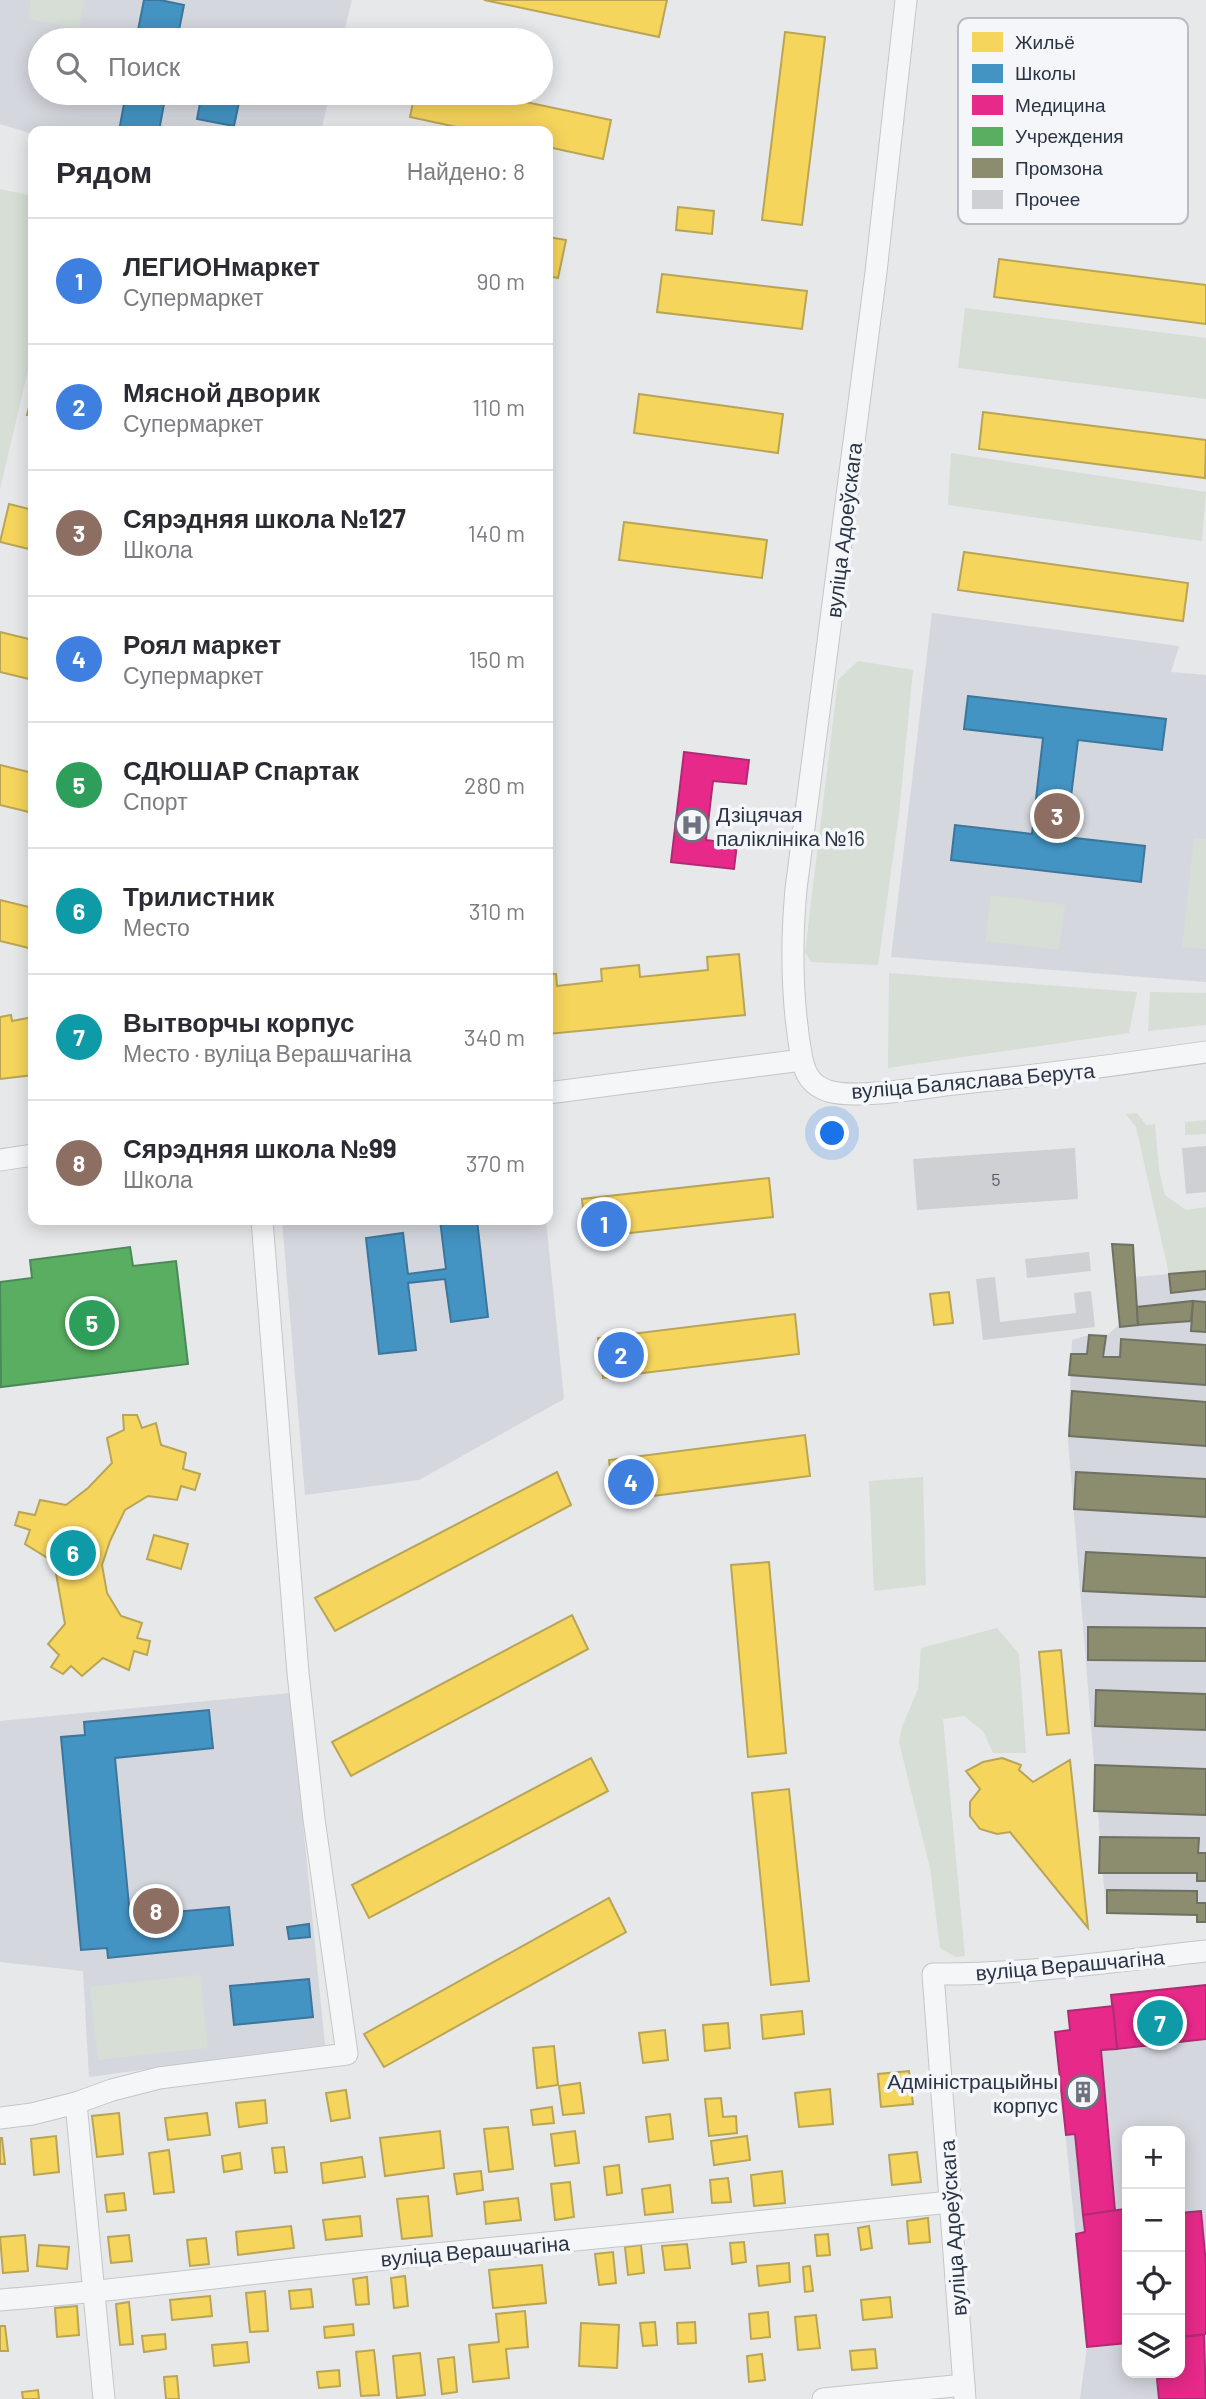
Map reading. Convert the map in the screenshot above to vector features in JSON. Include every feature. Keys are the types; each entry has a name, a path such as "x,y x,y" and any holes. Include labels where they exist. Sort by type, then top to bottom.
{"street":[{"name":"вуліца Адоеўскага","path":"802,1060 797,1036 794,966 796,895 876,272 906,0"},
{"name":"вуліца Баляслава Берута","path":"802,1060 807,1076 821,1088 856,1093 898,1091 1104,1068 1206,1052"},
{"path":"553,1092 802,1060"},
{"path":"0,1160 28,1156"},
{"path":"0,2118 76,2104 112,2090 159,2078 346,2054 314,1819 298,1673 262,1225"},
{"name":"вуліца Верашчагіна","path":"933,1974 1017,1970 1206,1951"},
{"name":"вуліца Адоеўскага","path":"933,1974 964,2392"},
{"path":"76,2104 104,2399"},
{"name":"вуліца Верашчагіна","path":"0,2300 950,2202"},
{"path":"823,2399 964,2392"}],"shaded area":[{"path":"0,0 352,0 345,28 28,28 28,105 327,105 322,126 28,126 28,132 0,124"},
{"path":"31,0 84,0 79,28 28,19"},
{"path":"0,189 28,195 28,370 0,489"},
{"path":"965,308 1206,338 1206,399 958,368"},
{"path":"951,453 1206,492 1202,541 948,505"},
{"path":"932,613 1179,646 1171,672 1206,675 1206,982 891,957"},
{"path":"858,661 913,670 899,814 878,965 811,962 805,952 838,680"},
{"path":"1194,838 1206,839 1206,949 1182,947"},
{"path":"991,895 1065,905 1059,950 985,941"},
{"path":"889,973 1137,992 1129,1033 888,1068"},
{"path":"1150,992 1206,993 1206,1025 1148,1031"},
{"path":"1137,1113 1146,1125 1155,1124 1159,1170 1165,1195 1186,1210 1206,1207 1206,1270 1169,1274 1136,1127 1126,1114"},
{"path":"1206,1120 1206,1134 1185,1135 1185,1122"},
{"path":"282,1225 547,1225 564,1399 419,1480 305,1495"},
{"path":"1112,1244 1134,1277 1206,1271 1206,1922 1197,1915 1106,1912 1068,1440 1072,1340 1089,1335 1106,1336 1119,1325"},
{"path":"923,1477 926,1585 874,1591 869,1481"},
{"path":"997,1628 1019,1654 1026,1753 993,1753 983,1731 964,1716 943,1719 965,1956 956,1957 940,1948 930,1868 899,1742 902,1727 918,1689 921,1648"},
{"path":"290,1693 325,2045 89,2077 83,1971 0,1962 0,1721"},
{"path":"200,1975 208,2048 98,2060 90,1987"},
{"path":"1206,1985 1206,2399 1080,2399 1087,2347 1055,2032 1070,2030 1068,2011 1112,2006 1111,1995"}],"building: Жильё":[{"path":"484,0 667,0 659,37"},
{"path":"785,32 825,37 802,225 762,220"},
{"path":"412,105 540,105 611,120 603,159 553,148 553,126 452,126 410,117"},
{"path":"678,207 714,211 712,234 676,230"},
{"path":"553,238 566,240 558,278 553,277"},
{"path":"999,259 1206,285 1206,324 994,297"},
{"path":"662,274 807,291 802,329 657,312"},
{"path":"639,394 783,414 778,453 634,433"},
{"path":"983,412 1206,440 1205,478 979,449"},
{"path":"9,504 28,509 28,549 0,542"},
{"path":"624,522 767,540 762,578 619,560"},
{"path":"964,552 1188,583 1183,621 958,590"},
{"path":"0,632 28,639 28,679 0,672"},
{"path":"0,765 28,772 28,812 0,805"},
{"path":"0,900 28,907 28,948 0,941"},
{"path":"739,954 745,1015 553,1034 553,974 556,974 557,986 602,981 601,969 639,965 640,977 708,970 707,957"},
{"path":"11,1015 12,1021 28,1018 28,1076 0,1079 0,1017"},
{"path":"769,1178 773,1217 586,1238 582,1199"},
{"path":"949,1292 953,1323 934,1325 930,1294"},
{"path":"795,1314 799,1354 603,1378 598,1338"},
{"path":"123,1415 137,1415 142,1428 156,1423 161,1445 186,1453 183,1469 200,1474 195,1490 181,1486 177,1500 148,1496 125,1510 102,1565 107,1593 121,1616 142,1623 137,1638 150,1641 147,1655 134,1651 129,1670 103,1658 82,1676 71,1666 63,1674 51,1667 59,1655 48,1644 65,1624 54,1562 25,1544 30,1530 15,1525 19,1512 35,1515 40,1500 66,1505 88,1488 112,1463 107,1438 124,1430"},
{"path":"805,1435 810,1476 614,1501 609,1460"},
{"path":"557,1472 571,1505 335,1631 315,1598"},
{"path":"154,1535 188,1544 181,1569 147,1559"},
{"path":"769,1562 786,1753 748,1757 731,1565"},
{"path":"572,1615 588,1649 351,1776 332,1742"},
{"path":"1061,1650 1069,1733 1047,1735 1039,1652"},
{"path":"591,1758 608,1791 369,1918 352,1885"},
{"path":"1002,1758 1021,1765 1019,1770 1033,1782 1070,1760 1088,1928 1010,1832 997,1834 980,1829 970,1816 970,1802 980,1789 966,1771 983,1762"},
{"path":"789,1789 809,1981 771,1985 752,1793"},
{"path":"609,1898 626,1932 384,2067 364,2034"},
{"path":"802,2011 804,2034 763,2039 761,2015"},
{"path":"728,2023 730,2048 705,2051 703,2025"},
{"path":"665,2030 668,2060 643,2063 639,2033"},
{"path":"554,2046 558,2085 537,2088 533,2048"},
{"path":"909,2071 913,2104 881,2107 878,2074"},
{"path":"580,2083 584,2113 563,2115 559,2086"},
{"path":"830,2089 833,2124 799,2127 795,2093"},
{"path":"346,2090 350,2118 331,2121 326,2093"},
{"path":"721,2098 723,2117 736,2116 737,2133 709,2136 705,2099"},
{"path":"265,2100 267,2123 239,2127 236,2103"},
{"path":"552,2107 554,2123 533,2125 531,2110"},
{"path":"119,2113 123,2154 97,2157 92,2116"},
{"path":"207,2113 210,2135 168,2140 165,2118"},
{"path":"670,2114 673,2139 649,2142 646,2117"},
{"path":"508,2127 513,2169 489,2172 484,2129"},
{"path":"440,2131 444,2168 385,2176 380,2138"},
{"path":"575,2131 579,2163 555,2166 551,2134"},
{"path":"56,2136 59,2172 34,2175 31,2139"},
{"path":"747,2136 750,2160 714,2165 711,2141"},
{"path":"2,2138 5,2164 0,2164"},
{"path":"284,2147 287,2172 275,2173 272,2148"},
{"path":"169,2150 174,2192 154,2194 149,2153"},
{"path":"917,2152 921,2182 892,2185 889,2155"},
{"path":"240,2153 242,2169 224,2172 222,2156"},
{"path":"362,2157 365,2177 323,2183 321,2163"},
{"path":"619,2165 622,2193 607,2195 604,2167"},
{"path":"481,2171 483,2190 457,2194 454,2174"},
{"path":"782,2171 785,2203 754,2206 751,2175"},
{"path":"728,2178 731,2202 712,2203 710,2180"},
{"path":"570,2182 574,2217 555,2220 551,2184"},
{"path":"670,2185 673,2212 645,2215 642,2189"},
{"path":"124,2193 126,2210 107,2212 105,2195"},
{"path":"428,2196 432,2236 402,2239 397,2199"},
{"path":"518,2198 521,2220 486,2224 484,2202"},
{"path":"360,2216 362,2236 326,2240 323,2220"},
{"path":"928,2218 930,2242 909,2244 907,2221"},
{"path":"291,2226 294,2248 238,2255 236,2232"},
{"path":"869,2226 872,2248 861,2250 858,2228"},
{"path":"828,2234 830,2255 817,2256 815,2235"},
{"path":"25,2235 28,2271 3,2273 0,2237"},
{"path":"129,2235 132,2261 111,2263 108,2237"},
{"path":"206,2238 209,2264 190,2266 187,2240"},
{"path":"744,2242 746,2262 732,2264 730,2243"},
{"path":"687,2244 690,2268 665,2270 662,2246"},
{"path":"39,2245 69,2247 67,2269 37,2266"},
{"path":"641,2245 644,2273 628,2275 625,2247"},
{"path":"613,2252 616,2283 599,2285 595,2254"},
{"path":"789,2263 790,2282 759,2286 757,2266"},
{"path":"542,2265 546,2303 493,2308 489,2270"},
{"path":"810,2266 813,2291 805,2292 803,2267"},
{"path":"405,2276 408,2306 394,2308 391,2278"},
{"path":"367,2277 369,2304 356,2305 353,2279"},
{"path":"311,2289 313,2307 291,2309 289,2291"},
{"path":"265,2291 268,2331 250,2332 246,2293"},
{"path":"210,2296 212,2316 172,2320 170,2300"},
{"path":"890,2297 892,2317 863,2320 861,2300"},
{"path":"129,2302 133,2344 120,2345 116,2304"},
{"path":"77,2306 79,2335 57,2337 55,2308"},
{"path":"525,2311 528,2347 506,2349 509,2378 473,2382 469,2345 499,2342 496,2314"},
{"path":"768,2312 770,2337 751,2339 749,2314"},
{"path":"816,2315 820,2348 798,2350 795,2317"},
{"path":"655,2322 657,2345 643,2346 640,2323"},
{"path":"695,2322 696,2343 678,2344 677,2323"},
{"path":"581,2323 619,2325 617,2368 579,2366"},
{"path":"353,2324 354,2335 325,2338 324,2327"},
{"path":"0,2326 5,2326 8,2351 0,2351"},
{"path":"165,2334 166,2349 144,2352 142,2336"},
{"path":"247,2342 249,2362 214,2366 212,2345"},
{"path":"875,2349 877,2368 852,2370 850,2351"},
{"path":"374,2350 379,2395 361,2396 356,2352"},
{"path":"420,2353 425,2395 397,2398 393,2356"},
{"path":"762,2354 765,2380 749,2382 747,2356"},
{"path":"454,2357 457,2392 442,2394 438,2359"},
{"path":"339,2370 340,2386 319,2388 317,2372"},
{"path":"177,2376 179,2399 166,2399 164,2377"},
{"path":"38,2390 39,2399 23,2399 22,2392"}],"building: Школы":[{"path":"144,0 184,5 179,28 138,28"},
{"path":"124,105 164,105 160,126 120,126"},
{"path":"200,105 238,105 234,126 197,119"},
{"path":"968,696 1166,719 1162,750 1078,740 1066,837 1145,846 1141,882 951,860 955,825 1032,834 1043,738 964,729"},
{"path":"441,1225 478,1225 488,1317 451,1322 445,1279 408,1283 416,1350 379,1354 366,1238 403,1233 408,1274 446,1269"},
{"path":"209,1710 213,1748 115,1758 130,1916 229,1907 233,1945 108,1958 107,1948 81,1950 61,1737 85,1735 84,1722"},
{"path":"309,1924 310,1937 289,1939 287,1927"},
{"path":"309,1979 313,2017 234,2025 230,1986"}],"building: Медицина":[{"name":"Дзіцячая паліклініка №16","path":"684,752 749,760 746,784 713,781 706,840 737,844 734,869 671,862"},
{"path":"1206,1985 1206,2039 1117,2049 1111,1995"},
{"name":"Адміністрацыйны корпус","path":"1113,2006 1117,2049 1101,2050 1115,2211 1083,2215 1075,2134 1066,2135 1055,2032 1070,2030 1068,2011"},
{"path":"1122,2209 1122,2344 1087,2347 1076,2234 1085,2232 1083,2215"},
{"path":"1201,2211 1206,2264 1206,2334 1185,2336 1185,2252 1185,2213"},
{"path":"1204,2335 1206,2399 1159,2399 1157,2379 1185,2378 1185,2337"}],"building: Учреждения":[{"path":"130,1247 133,1266 176,1261 188,1364 1,1387 0,1282 32,1278 30,1260"}],"building: Промзона":[{"path":"1112,1244 1133,1245 1138,1325 1120,1327"},
{"path":"1206,1271 1206,1289 1171,1293 1169,1274"},
{"path":"1193,1301 1206,1302 1206,1332 1191,1331"},
{"path":"1193,1301 1191,1321 1138,1325 1137,1307"},
{"path":"1089,1335 1106,1336 1103,1357 1120,1357 1121,1339 1206,1345 1206,1385 1069,1375 1071,1354 1087,1354"},
{"path":"1072,1391 1206,1402 1206,1446 1069,1436"},
{"path":"1076,1472 1206,1479 1206,1517 1074,1509"},
{"path":"1086,1552 1206,1558 1206,1597 1083,1591"},
{"path":"1088,1627 1206,1628 1206,1661 1088,1660"},
{"path":"1096,1690 1206,1694 1206,1730 1095,1726"},
{"path":"1095,1765 1206,1769 1206,1815 1094,1811"},
{"path":"1100,1837 1199,1838 1198,1853 1206,1853 1206,1881 1197,1881 1197,1873 1099,1873"},
{"path":"1107,1890 1197,1891 1197,1903 1206,1903 1206,1922 1197,1922 1197,1915 1107,1913"}],"building: Прочее":[{"path":"1206,1146 1206,1192 1186,1194 1182,1148"},
{"path":"1075,1148 1078,1199 917,1210 913,1159"},
{"path":"1089,1252 1091,1271 1027,1278 1025,1259"},
{"path":"995,1277 1000,1322 1076,1313 1074,1293 1091,1291 1095,1327 983,1340 976,1279"}],"place":[{"name":"Сярэдняя школа №127","path":"1057,816"},
{"name":"Дзіцячая паліклініка №16","path":"692,825"},
{"name":"ЛЕГИОНмаркет","path":"604,1224"},
{"name":"СДЮШАР Спартак","path":"92,1323"},
{"name":"Мясной дворик","path":"621,1355"},
{"name":"Роял маркет","path":"631,1482"},
{"name":"Трилистник","path":"73,1553"},
{"name":"Сярэдняя школа №99","path":"156,1911"},
{"name":"Вытворчы корпус","path":"1160,2023"},
{"name":"Адміністрацыйны корпус","path":"1083,2092"}]}
